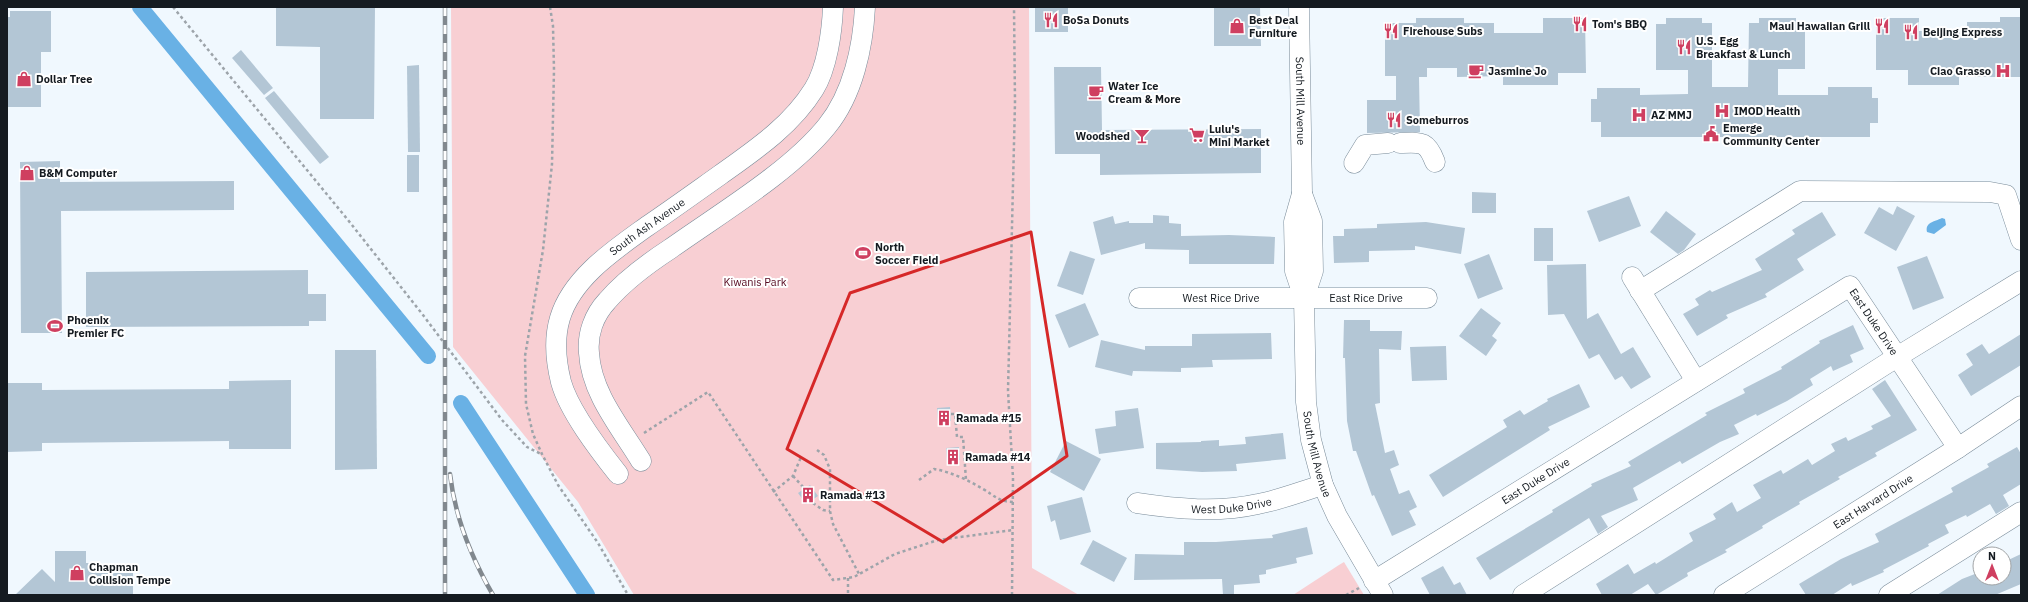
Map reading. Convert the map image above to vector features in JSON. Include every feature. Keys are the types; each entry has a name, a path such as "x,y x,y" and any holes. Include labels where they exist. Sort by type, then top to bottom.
{"street":[{"name":"South Mill Avenue","path":"1300,7 1302,194 1294,222 1295,275 1304,298 1306,402 1311,440 1323,484 1351,543 1379,588"},
{"path":"640,461 598,390 592,375 588,354 588,341 591,328 597,314 606,301 636,273 774,175 827,126 855,71 865,14 833,12"},
{"name":"South Ash Avenue","path":"618,474 569,403 561,382 557,357 557,337 560,318 570,297 581,282 616,249 754,150 782,128 802,107 815,87 824,61 833,12"},
{"path":"1354,163 1365,145 1394,143 1422,143 1430,149 1436,162"},
{"path":"1696,380 1636,284 1800,191 1990,192 2006,195 2021,240"},
{"path":"1523,595 1897,357 2021,281"},
{"name":"East Duke Drive","path":"1379,588 1696,380 1850,286 1958,448"},
{"name":"West Rice Drive","path":"1139,298 1304,298"},
{"name":"East Rice Drive","path":"1304,298 1427,298"},
{"name":"East Harvard Drive","path":"1724,595 1958,448 2021,406"},
{"name":"West Duke Drive","path":"1137,503 1186,509 1232,508 1259,504 1323,484"},
{"path":"1889,595 2021,512"}],"path":[{"path":"173,7 231,76 423,315 502,420 527,447 542,454"},
{"path":"550,7 553,26 554,70 551,188 543,250 527,342 525,372 526,404 533,434 558,484 598,543 628,595"},
{"path":"1012,595 1014,502 1008,391 1014,102 1014,7"},
{"path":"641,435 708,392 773,492 833,580 848,578 859,574 895,554 938,540 1013,530"},
{"path":"951,414 955,414 957,437 963,437 961,453 966,480"},
{"path":"817,450 824,455 830,469 830,511 834,524 859,574"},
{"path":"773,492 793,476 801,457"},
{"path":"920,480 934,469 948,472 966,480 1003,502 1014,502"},
{"path":"793,476 804,488"},
{"path":"813,503 823,510 830,511"},
{"path":"848,578 848,595"}],"highlighted area":[{"path":"1031,232 1067,456 943,542 787,449 850,293"}],"green space":[{"name":"Kiwanis Park","path":"451,7 1029,7 1032,568 1079,595 634,595 578,502 453,347"},
{"path":"1344,562 1364,595 1293,595 1339,565"}],"water":[{"path":"1942,218 1945,219 1946,225 1934,234 1927,232 1927,226 1929,224"}],"building":[{"path":"276,7 375,7 374,119 320,119 320,47 276,46"},
{"name":"BoSa Donuts","path":"1035,7 1068,7 1068,32 1035,32"},
{"name":"Best Deal Furniture","path":"1214,7 1260,7 1261,46 1214,46"},
{"name":"Dollar Tree","path":"10,11 51,11 51,52 41,52 41,107 7,107 7,17 10,17"},
{"path":"2000,17 2021,17 2021,77 1959,77 1959,85 1908,85 1908,70 1876,70 1876,18 1919,18 1919,31 1967,31 1967,22 2000,22"},
{"path":"1416,18 1464,18 1464,23 1494,23 1494,33 1543,33 1543,18 1585,18 1586,73 1558,73 1558,85 1503,85 1503,76 1457,77 1457,68 1427,68 1427,77 1419,77 1420,132 1367,133 1367,100 1396,100 1396,76 1385,76 1385,23 1416,23"},
{"path":"1666,18 1702,18 1702,23 1712,23 1712,87 1748,87 1749,23 1759,23 1759,18 1796,18 1796,22 1805,22 1805,69 1778,69 1778,95 1828,95 1828,87 1872,87 1872,98 1878,98 1878,123 1870,123 1870,137 1601,137 1601,122 1591,122 1591,99 1597,99 1597,88 1640,88 1640,95 1688,94 1688,70 1656,70 1656,24 1666,24"},
{"path":"241,50 273,88 264,95 232,58"},
{"path":"419,65 420,152 408,152 407,66"},
{"path":"1054,67 1101,67 1102,130 1261,129 1261,173 1100,175 1100,154 1055,154"},
{"path":"274,91 329,157 320,164 265,98"},
{"path":"407,155 419,155 419,192 407,192"},
{"path":"60,161 60,182 234,181 234,210 61,211 62,333 21,333 20,162"},
{"path":"1472,192 1496,193 1496,213 1472,213"},
{"path":"1629,196 1641,226 1599,242 1587,211"},
{"path":"1897,206 1915,216 1896,251 1864,233 1879,207 1893,215"},
{"path":"1666,211 1696,234 1684,250 1678,254 1650,232"},
{"path":"1822,212 1836,235 1797,259 1804,270 1765,294 1767,297 1726,315 1728,318 1697,336 1683,314 1699,305 1695,299 1710,290 1712,292 1762,270 1755,259 1795,234 1792,230"},
{"path":"1153,215 1169,216 1169,223 1181,224 1181,236 1229,235 1275,237 1274,264 1189,264 1189,250 1145,249 1145,243 1101,255 1093,222 1113,216 1115,224 1129,221 1129,223 1153,223"},
{"path":"1426,222 1465,228 1461,254 1415,246 1415,250 1369,251 1369,262 1334,263 1333,236 1344,236 1344,229 1377,228 1377,224"},
{"path":"1534,228 1553,228 1553,261 1534,261"},
{"path":"1070,251 1095,259 1083,295 1057,286"},
{"path":"1489,254 1503,289 1478,299 1464,264"},
{"path":"1927,256 1944,298 1913,310 1897,267"},
{"path":"1586,264 1587,319 1598,313 1621,354 1633,347 1651,377 1631,389 1622,376 1615,380 1599,354 1589,359 1564,314 1548,315 1547,265"},
{"path":"308,270 308,294 326,294 326,321 309,321 309,326 86,327 86,272"},
{"path":"1085,303 1099,335 1069,348 1055,315"},
{"path":"1481,308 1501,323 1492,336 1497,340 1486,356 1459,336"},
{"path":"1344,320 1370,320 1370,331 1402,331 1401,350 1379,349 1380,403 1375,404 1385,453 1394,450 1399,465 1390,469 1399,494 1409,490 1417,507 1409,511 1416,525 1392,536 1374,495 1372,496 1356,451 1353,451 1347,421 1345,358 1343,358"},
{"path":"1853,325 1864,349 1850,355 1853,362 1833,371 1831,366 1810,379 1813,385 1787,401 1757,416 1756,414 1734,425 1739,434 1720,442 1682,464 1680,461 1633,488 1638,500 1601,516 1608,527 1598,534 1589,518 1490,580 1476,558 1553,512 1552,510 1592,486 1591,484 1631,466 1628,462 1707,415 1705,413 1745,393 1743,389 1782,369 1781,367 1820,343 1819,341"},
{"path":"1271,333 1272,359 1212,360 1213,367 1181,368 1181,372 1133,371 1132,376 1095,367 1101,340 1145,350 1145,346 1192,346 1192,334"},
{"path":"2021,334 2021,365 1971,396 1958,375 1973,365 1966,354 1982,344 1989,354"},
{"path":"1446,346 1447,380 1412,381 1410,347"},
{"path":"335,350 376,350 377,469 335,470"},
{"path":"291,380 291,449 229,449 229,441 42,443 42,451 7,452 7,383 42,383 42,390 229,389 229,381"},
{"path":"1885,380 1917,430 1875,453 1877,456 1838,477 1840,479 1799,502 1800,504 1762,526 1763,528 1725,550 1727,552 1687,573 1688,576 1656,595 1648,584 1630,595 1602,595 1596,584 1628,564 1634,574 1655,562 1656,564 1693,541 1689,533 1716,519 1713,514 1732,502 1737,512 1761,498 1753,485 1781,470 1783,474 1808,459 1812,465 1835,451 1831,444 1846,437 1848,441 1873,429 1871,426 1891,416 1872,389"},
{"path":"1579,384 1590,407 1548,427 1550,430 1443,497 1429,475 1507,427 1503,420 1520,410 1524,415 1548,401 1547,399"},
{"name":"Ramada #15","path":"950,407 951,421 938,422 937,408"},
{"path":"1138,408 1144,448 1099,454 1095,429 1116,426 1115,411"},
{"path":"1283,433 1286,459 1236,464 1237,471 1202,472 1156,469 1156,443 1219,440 1219,446 1246,444 1245,437"},
{"path":"1066,441 1101,459 1084,491 1050,472"},
{"name":"Ramada #14","path":"959,447 960,460 947,462 946,448"},
{"path":"2017,447 2021,454 2021,484 2003,495 2009,506 1996,514 1990,504 1967,517 1966,515 1945,525 1949,533 1928,544 1929,546 1883,570 1884,572 1852,586 1851,583 1832,595 1806,595 1799,584 1841,559 1879,542 1875,534 1953,492 1951,488 1989,467 1987,464"},
{"name":"Ramada #13","path":"810,485 818,496 806,504 798,493"},
{"path":"1082,497 1091,532 1060,540 1055,520 1051,522 1047,506"},
{"path":"1307,527 1313,554 1296,558 1297,563 1266,570 1266,574 1259,575 1260,583 1234,585 1234,595 1223,595 1222,579 1134,580 1135,554 1184,555 1184,542 1216,542 1273,538 1272,535"},
{"path":"1093,540 1127,558 1114,582 1080,564"},
{"name":"Chapman Collision Tempe","path":"55,551 86,551 86,563 99,563 99,573 133,573 133,595 15,595 42,569 55,582"},
{"path":"2021,554 2021,584 1995,595 1937,595 1962,579 1972,575 1972,586 2012,586 2012,558"},
{"path":"1443,566 1454,585 1460,582 1467,595 1430,595 1421,578"}],"waterway":[{"path":"140,7 428,356"},
{"path":"461,403 587,595"}],"railway":[{"path":"445,7 445,595"},
{"path":"450,474 452,490 465,537 493,595"}],"place":[{"name":"BoSa Donuts","path":"1051,20"},
{"name":"Tom's BBQ","path":"1580,24"},
{"name":"Best Deal Furniture","path":"1237,26"},
{"name":"Maui Hawaiian Grill","path":"1882,26"},
{"name":"Firehouse Subs","path":"1391,31"},
{"name":"Beijing Express","path":"1911,32"},
{"name":"U.S. Egg Breakfast & Lunch","path":"1684,47"},
{"name":"Jasmine Jo","path":"1476,71"},
{"name":"Ciao Grasso","path":"2003,71"},
{"name":"Dollar Tree","path":"24,79"},
{"name":"Water Ice Cream & More","path":"1096,92"},
{"name":"IMOD Health","path":"1722,111"},
{"name":"AZ MMJ","path":"1639,115"},
{"name":"Someburros","path":"1394,120"},
{"name":"Emerge Community Center","path":"1711,134"},
{"name":"Lulu's Mini Market","path":"1197,135"},
{"name":"Woodshed","path":"1142,136"},
{"name":"B&M Computer","path":"27,173"},
{"name":"North Soccer Field","path":"863,253"},
{"name":"Phoenix Premier FC","path":"55,326"},
{"name":"Ramada #15","path":"944,418"},
{"name":"Ramada #14","path":"953,457"},
{"name":"Ramada #13","path":"808,495"},
{"name":"Chapman Collision Tempe","path":"77,573"}]}
